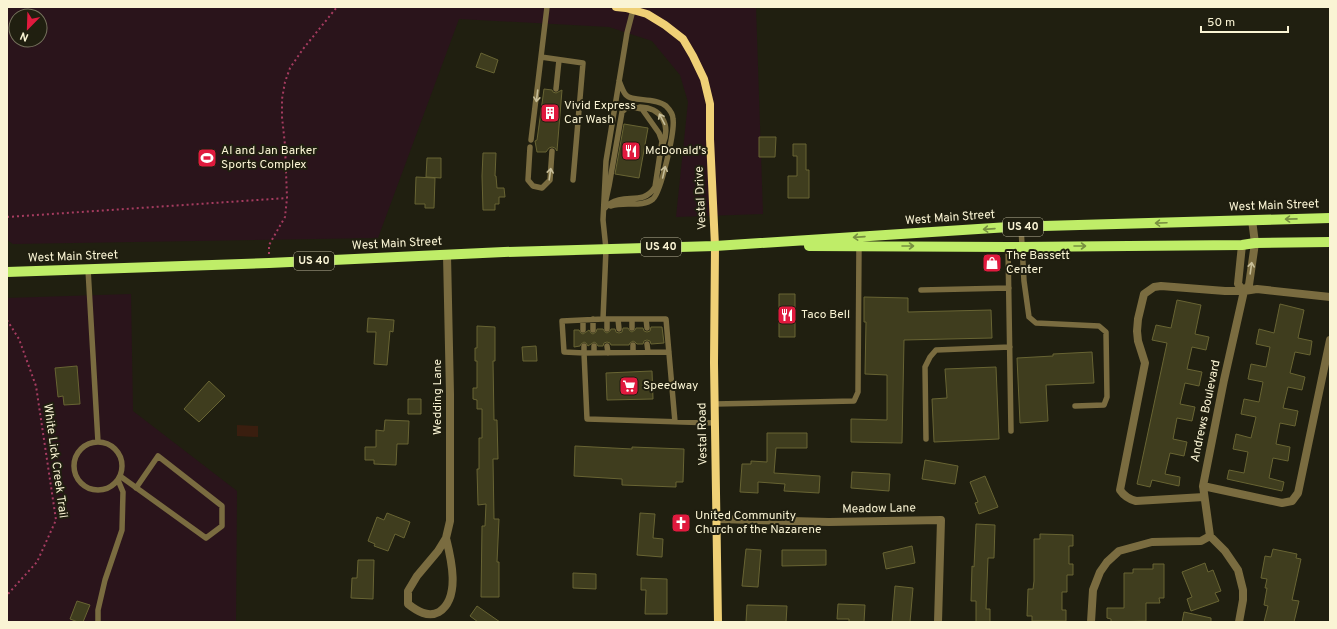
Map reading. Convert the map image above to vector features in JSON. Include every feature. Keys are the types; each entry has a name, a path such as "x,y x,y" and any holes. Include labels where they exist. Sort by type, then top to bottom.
{"main road":[{"name":"West Main Street","path":"716,246 1020,227 1330,218"},
{"name":"West Main Street","path":"7,272 716,246 1008,247 1242,245 1255,243 1330,242"}],"street":[{"name":"Vestal Drive","path":"616,7 647,14 666,25 683,39 704,80 710,104 710,139 716,246"},
{"name":"Andrews Boulevard","path":"1210,536 1203,486 1224,380 1244,291 1249,285 1255,243 1252,220"},
{"name":"Andrews Boulevard","path":"1242,245 1238,284 1244,291"},
{"name":"Vestal Road","path":"716,246 714,363 718,622"},
{"name":"Wedding Lane","path":"446,538 452,560 452,593 446,606 436,614 426,614 417,611 408,604 408,591 417,576 438,551 446,538 450,521 450,394 447,255"},
{"path":"1204,497 1136,501 1123,495 1120,490 1145,363 1138,341 1137,331 1138,319 1144,294 1154,287 1161,286 1225,291 1257,289 1330,297"},
{"path":"1203,486 1282,503 1292,500 1298,493 1330,340"},
{"name":"Meadow Lane","path":"717,519 829,522 941,520 938,622"},
{"path":"1091,622 1093,590 1100,572 1107,562 1119,550 1152,542 1201,541 1210,536 1225,551 1238,570 1243,590 1243,600 1239,622"}],"lane":[{"path":"531,140 548,7"},
{"path":"607,329 605,319 606,249 603,220 606,161 633,10"},
{"path":"541,57 583,63 573,180"},
{"path":"556,89 559,60"},
{"path":"604,209 615,205 643,203 649,201 657,195 661,185 673,129 674,120 671,112 666,106 657,101 632,98 626,95 620,81"},
{"path":"604,209 622,112 626,108 635,107 652,109 662,117 666,130 660,149"},
{"path":"604,209 611,202 646,196 651,193 655,187 662,140 659,133 642,109 635,107"},
{"path":"530,147 528,180 533,186 542,188 550,180 552,151"},
{"path":"1020,227 1024,281 1029,317 1036,324 1099,326 1106,332 1107,397 1104,405 1075,406"},
{"path":"715,404 854,401 858,392 859,246"},
{"path":"1008,247 1011,431"},
{"path":"88,269 98,442"},
{"path":"921,290 1009,288"},
{"path":"593,319 593,330"},
{"path":"669,352 594,352 584,350 564,352 562,321 593,319 666,320 676,422"},
{"path":"618,319 619,329"},
{"path":"632,319 632,328"},
{"path":"646,319 647,328"},
{"path":"583,320 583,330"},
{"path":"633,344 633,352"},
{"path":"647,344 648,352"},
{"path":"619,345 619,352"},
{"path":"594,346 594,352"},
{"path":"607,346 608,352"},
{"path":"926,439 925,367 930,357 936,350 1010,347"},
{"path":"584,350 587,419 715,423"},
{"path":"98,622 98,610 105,580 122,530 123,492 119,478 122,464 120,456 116,450 109,445 98,442 86,445 75,457 74,472 78,480 90,489 106,489 112,486 119,478"},
{"path":"119,478 136,488 206,538 222,526 222,506 158,456 136,488"}],"path":[{"path":"269,263 269,245 285,217 285,146 282,99 285,82 290,68 303,49 337,7"},
{"path":"7,216 286,198"},
{"name":"White Lick Creek Trail","path":"7,320 19,339 36,386 56,520 37,562 7,595"}],"shaded area":[{"name":"Al and Jan Barker Sports Complex","path":"7,7 756,7 763,214 676,217 688,102 680,75 652,41 609,27 459,19 378,238 13,244 7,240"},
{"path":"131,294 133,411 237,491 236,622 7,622 7,298"},
{"path":"237,425 258,426 258,437 237,436"}],"building":[{"path":"481,53 498,60 494,73 476,67"},
{"name":"Vivid Express Car Wash","path":"544,89 552,90 556,93 562,90 557,151 552,147 546,152 537,152 535,141 537,140"},
{"name":"McDonald's","path":"624,124 648,128 639,178 615,174"},
{"path":"759,137 776,137 775,157 759,157"},
{"path":"793,144 806,144 806,170 809,170 809,198 788,198 788,176 797,176 797,156 793,156"},
{"path":"483,153 496,153 495,176 497,188 504,188 505,197 499,197 499,204 495,204 495,210 483,210"},
{"path":"427,158 441,158 441,178 426,177"},
{"path":"416,177 435,178 434,208 425,208 425,204 415,204"},
{"name":"Taco Bell","path":"779,294 795,294 795,337 779,337"},
{"path":"864,297 908,298 908,312 991,310 992,338 904,340 902,443 851,442 851,419 887,420 887,375 865,374 866,322 864,322"},
{"path":"1177,300 1201,305 1195,334 1209,337 1206,350 1192,347 1187,369 1202,372 1199,386 1185,383 1180,404 1195,407 1192,421 1177,418 1173,439 1187,442 1184,456 1170,453 1165,474 1180,477 1179,486 1152,480 1150,487 1137,484 1167,343 1152,340 1156,325 1171,328"},
{"path":"1280,304 1304,310 1298,338 1312,341 1310,355 1295,352 1290,373 1305,377 1302,390 1288,387 1283,408 1298,411 1295,426 1280,423 1276,444 1290,447 1288,461 1273,458 1269,478 1284,482 1282,491 1227,479 1229,470 1244,473 1248,452 1233,449 1236,434 1251,438 1256,417 1241,414 1244,399 1259,402 1263,382 1248,379 1251,364 1266,367 1270,347 1256,344 1259,329 1274,333"},
{"path":"368,318 394,320 393,332 390,331 387,365 374,364 376,332 367,332"},
{"path":"477,326 495,327 495,361 493,361 494,420 497,420 498,459 493,459 494,519 499,519 497,562 499,562 499,597 481,597 482,526 485,526 486,504 478,505 477,469 479,469 479,438 482,438 482,409 477,409 477,400 473,399 473,388 477,388 477,361 475,361 475,348 477,348"},
{"name":"Speedway","path":"651,327 662,327 664,343 651,344 650,341 647,340 644,341 643,344 637,344 633,341 629,345 611,345 607,342 604,343 603,346 598,346 594,342 588,346 584,342 580,346 574,347 574,330 579,330 583,334 589,330 593,334 597,329 603,329 607,333 611,329 615,329 616,332 619,333 622,332 623,328 628,328 632,332 636,328 643,328 644,331 647,332 650,331"},
{"path":"536,346 537,361 523,361 522,347"},
{"path":"1092,352 1094,383 1046,385 1048,421 1020,423 1017,358"},
{"path":"77,366 80,404 64,405 63,396 58,397 55,368"},
{"path":"996,367 999,439 934,442 932,399 947,398 945,369"},
{"name":"Speedway","path":"652,371 653,399 607,400 606,373"},
{"path":"209,381 225,396 199,422 184,409"},
{"path":"408,399 421,399 421,414 408,414"},
{"path":"385,420 409,421 408,444 397,444 396,465 374,464 374,460 365,460 365,447 376,447 376,430 384,431"},
{"path":"767,433 807,433 807,448 776,448 774,473 820,476 819,493 784,491 785,484 758,482 758,493 740,492 742,464 751,464 751,461 767,462"},
{"path":"575,446 632,449 632,447 684,449 683,482 676,482 676,487 622,485 622,479 574,476"},
{"path":"925,460 958,466 955,484 922,479"},
{"path":"852,472 890,474 889,491 851,488"},
{"path":"985,476 998,507 979,514 975,503 978,502 970,482"},
{"path":"387,513 410,522 404,538 395,534 388,551 374,546 375,544 368,541 377,517 384,520"},
{"path":"640,513 655,514 653,538 663,539 662,557 637,555"},
{"path":"976,524 995,525 994,558 988,558 986,609 990,609 990,622 976,622 976,601 971,601 972,566 974,567"},
{"path":"1040,534 1073,535 1073,546 1069,546 1069,564 1073,564 1073,575 1067,575 1067,592 1062,592 1062,610 1066,610 1066,621 1032,621 1032,616 1027,616 1028,589 1033,589 1034,581 1034,539 1040,539"},
{"path":"912,546 915,563 886,569 883,553"},
{"path":"746,549 761,550 758,587 742,586"},
{"path":"1273,549 1297,554 1296,558 1301,559 1292,600 1299,601 1294,622 1264,622 1268,606 1264,605 1267,579 1261,578 1265,556 1271,557"},
{"path":"782,550 826,550 826,565 782,566"},
{"path":"358,560 374,560 373,599 351,598 352,578 357,578"},
{"path":"1205,563 1208,572 1213,570 1221,591 1215,593 1219,601 1191,611 1187,599 1192,597 1182,572"},
{"path":"1153,564 1164,564 1164,598 1159,598 1160,603 1146,603 1146,621 1111,622 1111,619 1107,618 1107,608 1124,608 1124,573 1133,573 1133,569 1153,569"},
{"path":"573,573 596,574 596,589 573,588"},
{"path":"641,578 667,579 667,614 645,614 646,590 641,590"},
{"path":"895,586 913,588 910,622 892,622"},
{"path":"77,601 90,605 83,622 70,619"},
{"path":"838,604 865,605 864,622 849,622 849,619 837,619"},
{"path":"747,605 787,606 786,622 746,622"},
{"path":"477,606 500,622 478,622 470,616"},
{"path":"1184,612 1211,618 1211,622 1182,622"}],"place":[{"name":"Vivid Express Car Wash","path":"550,113"},
{"name":"McDonald's","path":"631,151"},
{"name":"Al and Jan Barker Sports Complex","path":"207,158"},
{"name":"The Bassett Center","path":"992,263"},
{"name":"Taco Bell","path":"787,315"},
{"name":"Speedway","path":"629,386"},
{"name":"United Community Church of the Nazarene","path":"681,523"}]}
